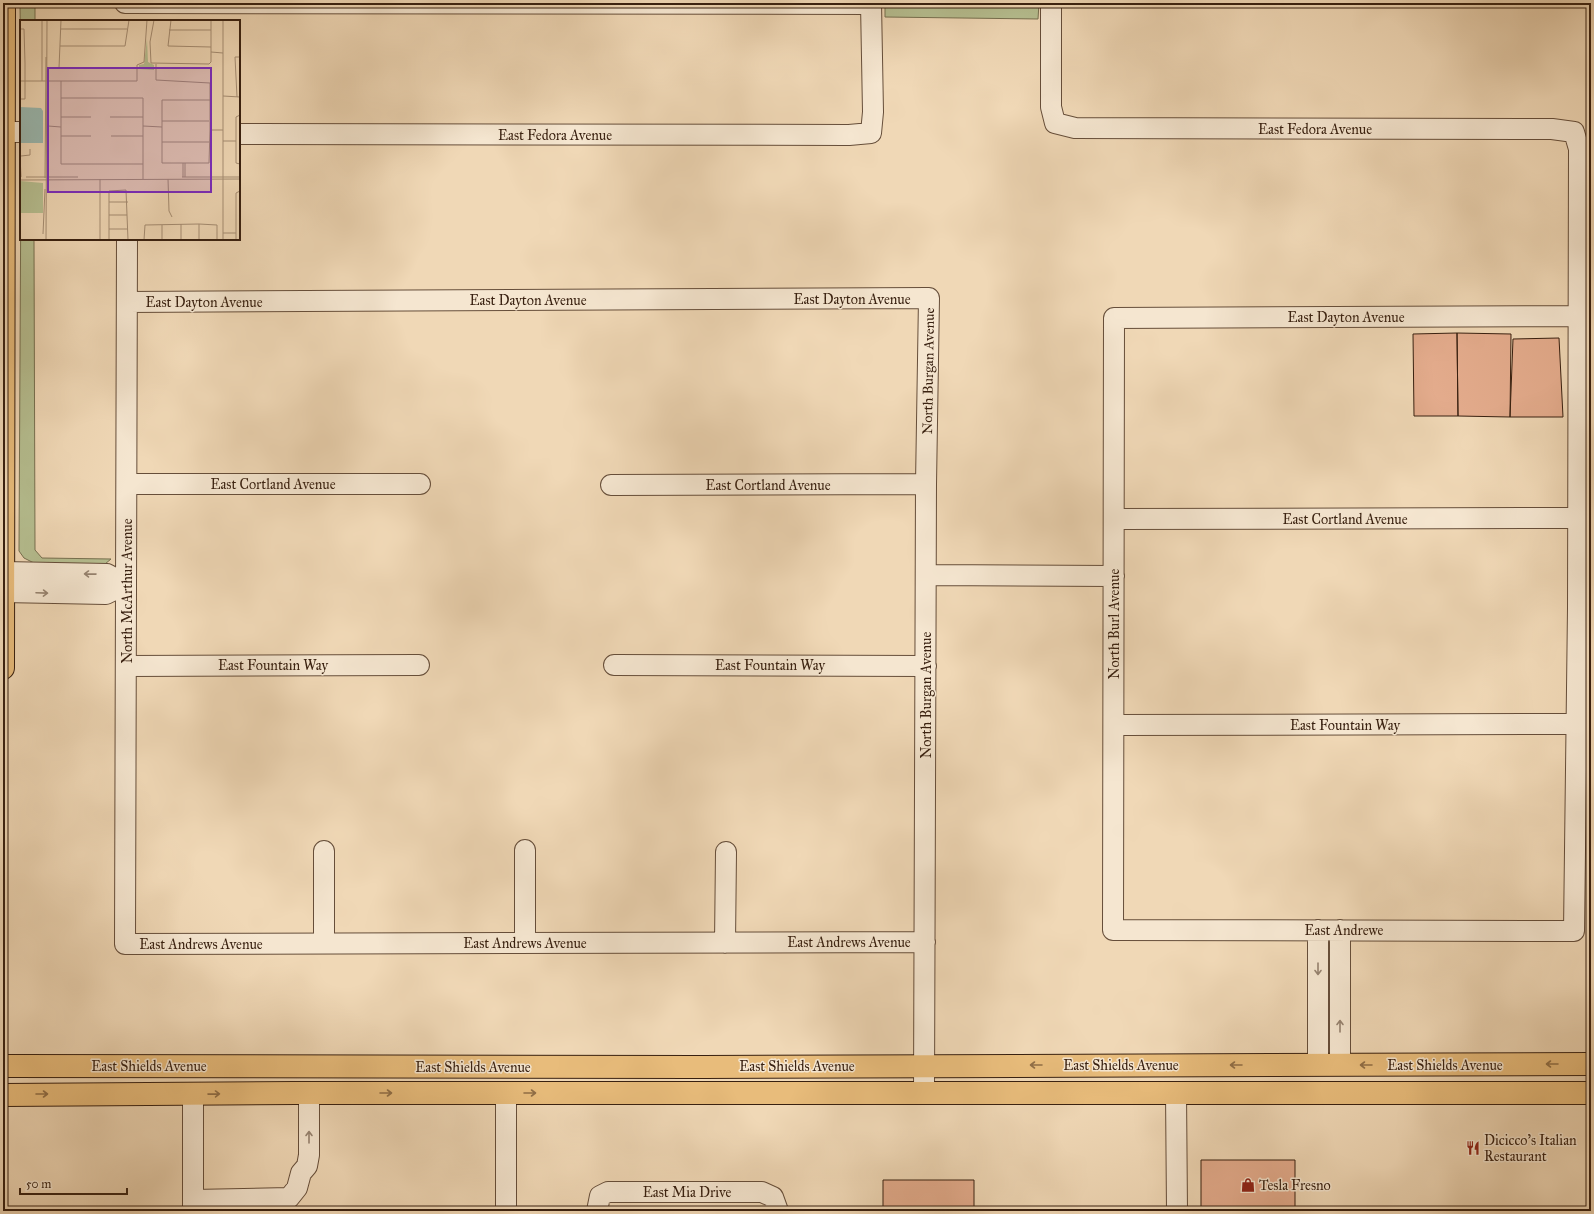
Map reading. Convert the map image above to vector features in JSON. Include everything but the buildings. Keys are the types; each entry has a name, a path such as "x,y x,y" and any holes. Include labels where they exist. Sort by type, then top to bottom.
{"main road":[{"path":"3,668 9,132 4,3"},
{"name":"East Shields Avenue","path":"3,1066 702,1067 924,1065 1591,1064"},
{"path":"302,1093 311,1081 321,1079 437,1078 502,1067"},
{"path":"506,1093 507,1086 513,1079 636,1079 702,1067"},
{"name":"East Shields Avenue","path":"3,1095 302,1093 1591,1092"}],"street":[{"path":"125,3 871,4"},
{"name":"East Fedora Avenue","path":"1051,3 1051,107 1055,123 1075,128 1552,129 1574,132 1579,149 1578,316"},
{"name":"East Fedora Avenue","path":"240,134 849,135 871,132 873,112 871,4"},
{"name":"North McArthur Avenue","path":"125,944 127,666 127,240"},
{"name":"East Dayton Avenue","path":"127,302 929,298"},
{"name":"North Burgan Avenue","path":"924,1092 926,484 929,298"},
{"path":"1577,724 1585,608 1577,518 1578,316"},
{"name":"East Dayton Avenue","path":"1114,318 1578,316"},
{"name":"North Burl Avenue","path":"1113,930 1114,318"},
{"name":"East Cortland Avenue","path":"127,484 420,484"},
{"name":"East Cortland Avenue","path":"611,485 926,484"},
{"name":"East Cortland Avenue","path":"1114,519 1577,518"},
{"path":"3,572 107,574 126,584"},
{"path":"926,575 1114,576"},
{"path":"3,592 106,594 126,584"},
{"name":"East Fountain Way","path":"127,666 419,665"},
{"name":"East Fountain Way","path":"614,665 926,666"},
{"name":"East Fountain Way","path":"1114,725 1577,724"},
{"name":"East Andrewe","path":"1113,930 1574,931 1577,724"},
{"path":"525,850 525,944"},
{"path":"324,851 324,944"},
{"path":"725,942 726,852"},
{"path":"1318,930 1318,1065"},
{"path":"1340,930 1340,1065"},
{"name":"East Andrews Avenue","path":"125,944 925,942"},
{"path":"1176,1092 1177,1211"},
{"path":"193,1094 193,1205 289,1198 297,1188 300,1173 295,1166 302,1093"},
{"path":"506,1093 506,1211"},
{"name":"East Mia Drive","path":"598,1204 608,1192 762,1192 776,1204"}],"green space":[{"path":"20,3 35,3 35,20 20,20"},
{"path":"885,3 1039,3 1038,19 885,17"},
{"path":"21,240 34,240 35,550 42,558 111,559 105,564 34,563 24,558 19,551"}],"place":[{"name":"Dicicco's Italian Restaurant","path":"1473,1148"},
{"name":"Tesla Fresno","path":"1248,1185"}]}
